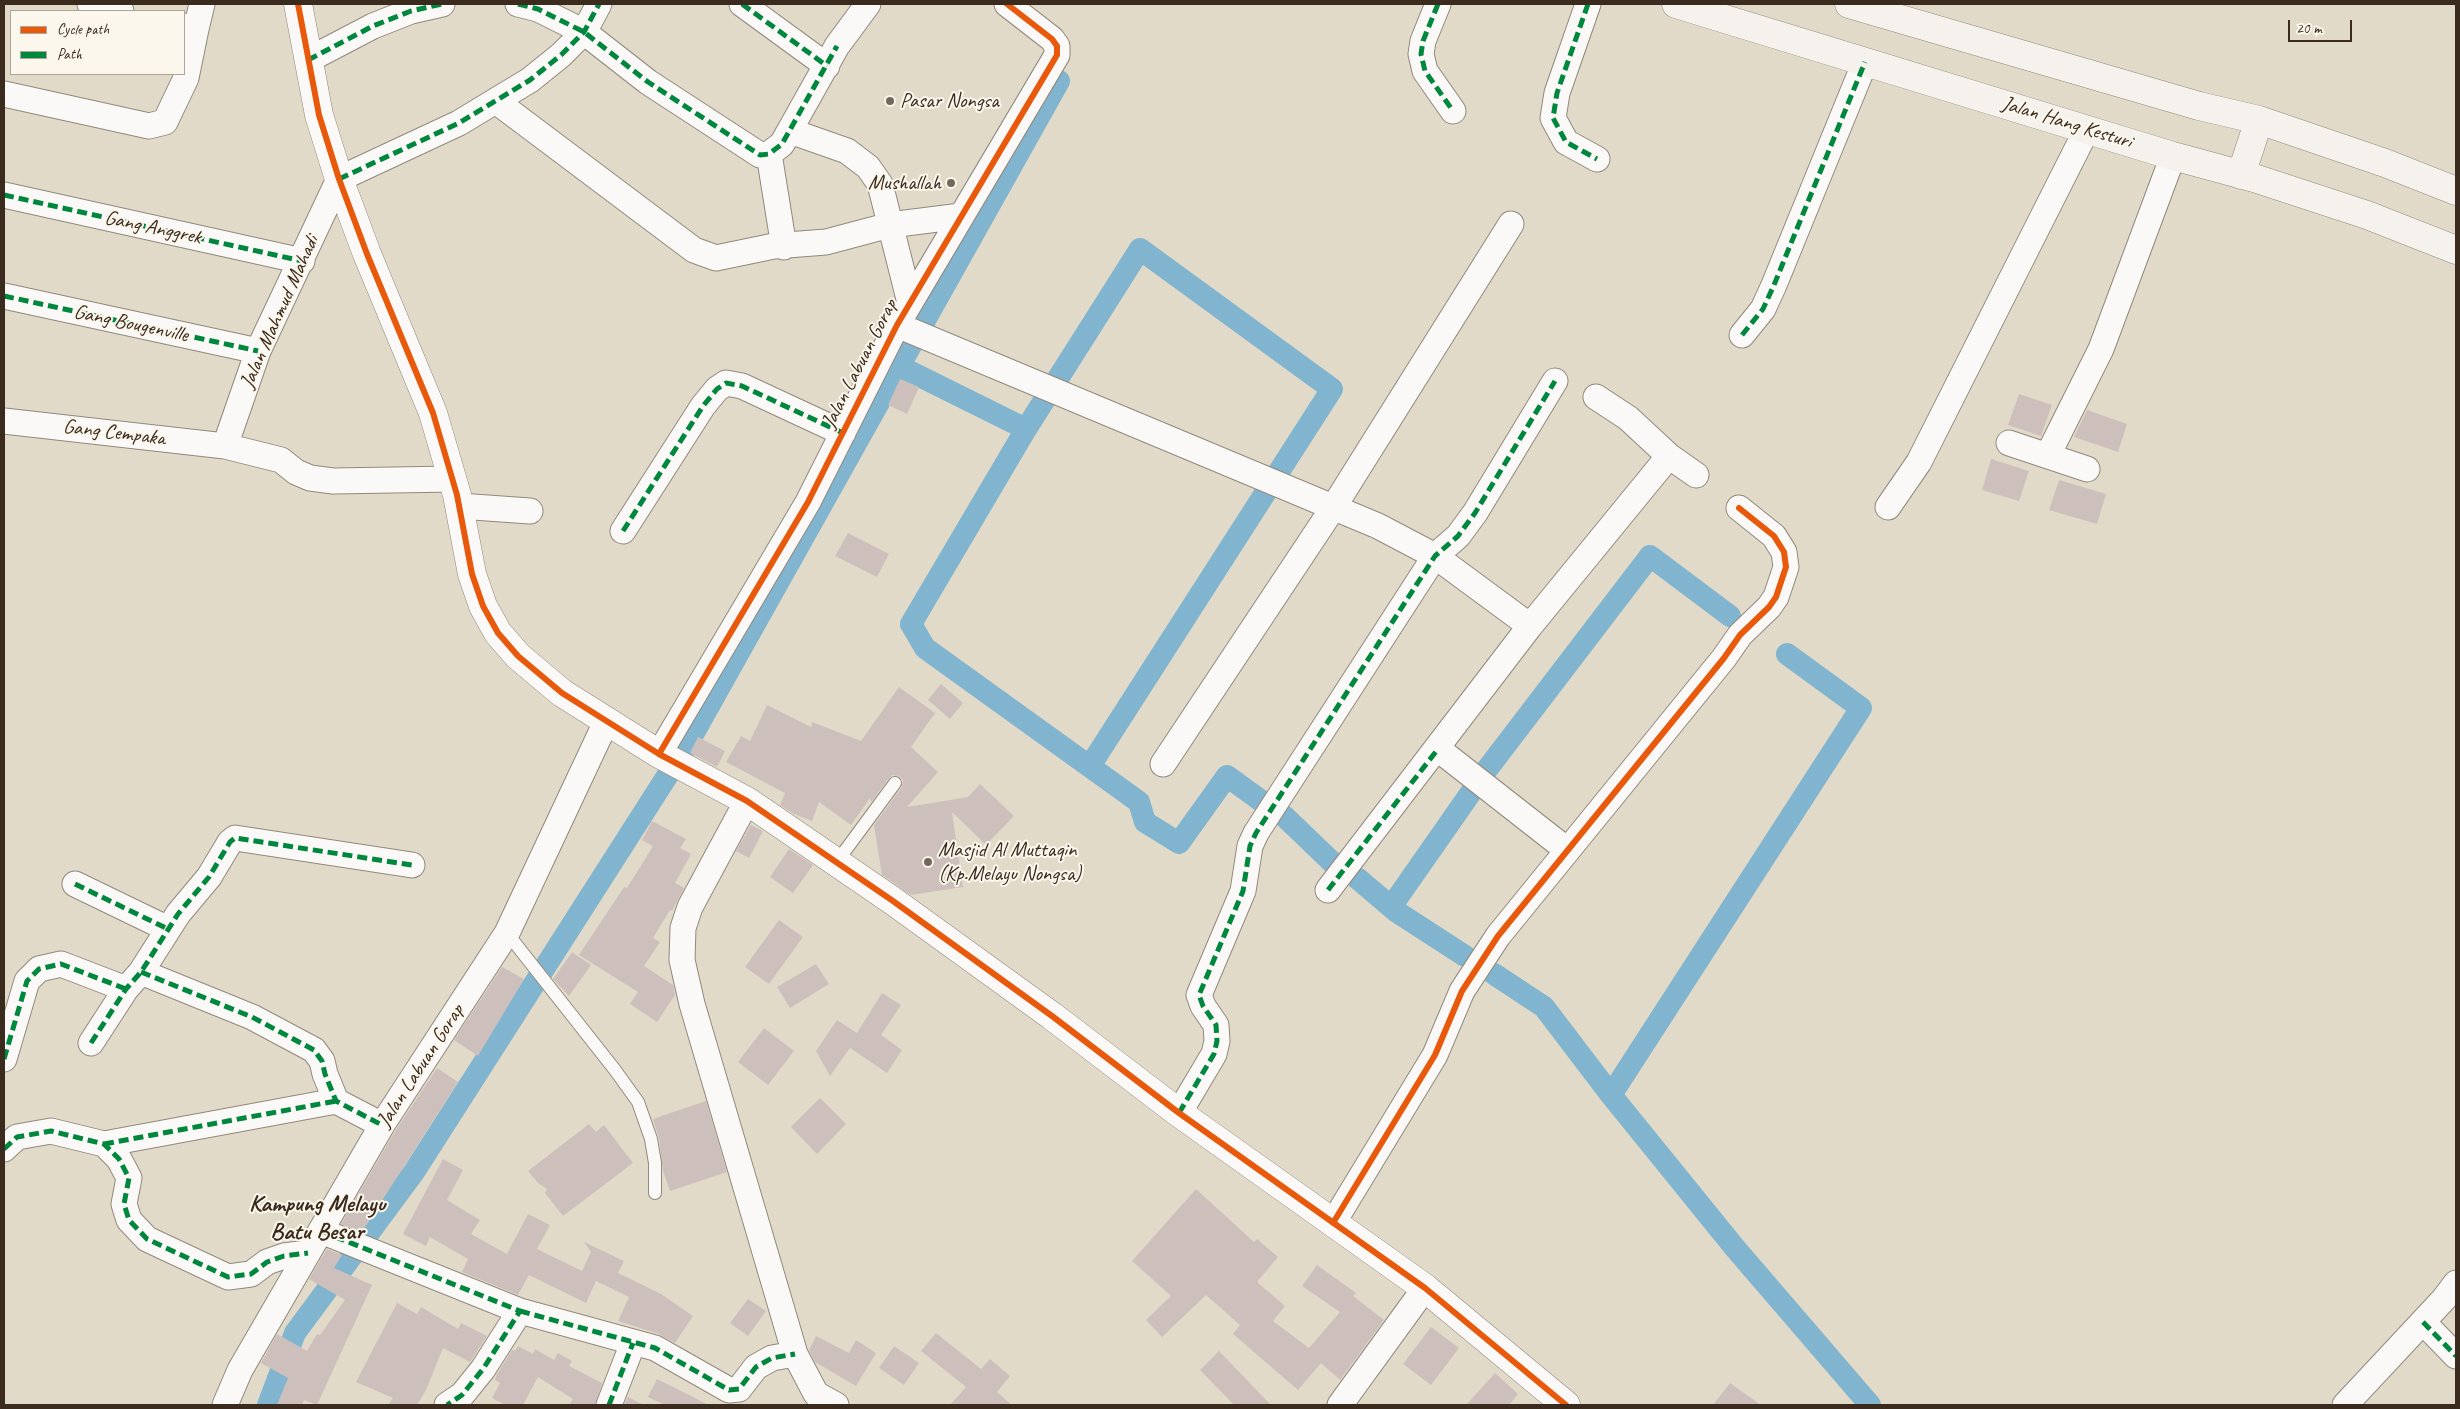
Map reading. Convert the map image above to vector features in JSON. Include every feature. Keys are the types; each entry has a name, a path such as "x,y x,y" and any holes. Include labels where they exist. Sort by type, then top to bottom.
{"main road":[{"name":"Jalan Hang Kesturi","path":"1676,4 2367,214 2456,250"},
{"path":"1849,4 2199,106 2259,120 2385,163 2456,191"},
{"path":"2241,175 2259,120"}],"street":[{"path":"90,4 117,10"},
{"path":"4,94 150,126 165,122 186,78 190,28 202,4"},
{"path":"298,4 320,115 339,179 367,254 433,413 453,479 472,574 483,606 498,633 518,656 562,694 606,722 663,756 747,801 1052,1016 1179,1113 1425,1288 1566,1405"},
{"path":"308,60 373,26 411,11 442,4"},
{"path":"518,4 538,9 584,32 648,82 760,155 770,154 782,144 837,46 868,4"},
{"path":"339,179 497,102 561,55 584,32 600,4"},
{"path":"742,4 827,66"},
{"name":"Jalan Labuan Gorap","path":"663,756 808,502 843,433 912,330 910,303 1057,55 1057,46 1052,39 1007,4"},
{"path":"1438,4 1423,41 1421,54 1425,71 1453,111"},
{"path":"1588,4 1557,93 1553,118 1566,142 1598,159"},
{"path":"1742,334 1763,309 1774,285 1865,62"},
{"path":"497,102 694,250 716,258 774,246 784,247 826,242 890,225 962,216"},
{"path":"1888,507 1919,462 2087,129"},
{"path":"790,131 847,151 868,167 880,184 910,303"},
{"path":"770,154 784,247"},
{"path":"2048,455 2101,349 2173,156"},
{"name":"Jalan Mahmud Mahadi","path":"225,446 258,351 339,179"},
{"name":"Gang Anggrek","path":"4,196 302,261"},
{"path":"1162,764 1333,508 1511,224"},
{"name":"Gang Bougenville","path":"4,296 258,351"},
{"path":"912,330 1378,526 1435,556 1530,626"},
{"path":"1179,1113 1214,1054 1217,1041 1216,1025 1203,1006 1199,995 1243,891 1250,846 1256,833 1435,556 1458,536 1475,512 1555,381"},
{"path":"623,531 703,406 717,389 726,383 742,386 843,433"},
{"path":"1596,397 1628,418 1669,456 1696,475"},
{"name":"Gang Cempaka","path":"4,421 225,446 281,460 296,472 333,482 453,479"},
{"path":"2009,443 2087,469"},
{"path":"1328,890 1438,749 1530,626 1669,456"},
{"path":"459,506 530,511"},
{"path":"1333,1223 1435,1055 1462,991 1498,936 1724,658 1740,635 1770,607 1776,597 1786,567 1784,552 1774,536 1739,508"},
{"name":"Jalan Labuan Gorap","path":"225,1405 240,1370 308,1253 331,1235 382,1124 507,933 606,722"},
{"path":"1438,749 1567,850"},
{"path":"747,801 690,907 683,928 682,960 692,1004 795,1354 816,1394 836,1405"},
{"path":"91,1043 168,929 209,877 230,842 235,838 412,865"},
{"path":"75,884 168,929"},
{"path":"4,1059 27,982 39,970 61,964 133,980 252,1017 314,1050 322,1061 324,1074 336,1101"},
{"path":"4,1149 17,1138 51,1131 104,1144 336,1101 382,1124"},
{"path":"104,1144 119,1159 128,1178 124,1204 129,1220 147,1239 228,1277 251,1274 267,1262 284,1256 308,1253"},
{"path":"331,1235 520,1311 655,1348 729,1390 739,1389 756,1367 772,1358 795,1354"},
{"path":"2345,1405 2423,1322 2456,1283"},
{"path":"1340,1405 1425,1288"},
{"path":"447,1405 462,1395 483,1369 520,1311"},
{"path":"2423,1322 2456,1356"},
{"path":"609,1405 633,1342"}],"lane":[{"path":"836,863 896,783"},
{"path":"507,933 638,1102 651,1139 655,1163 655,1193"}],"building":[{"path":"900,379 919,387 907,414 888,405"},
{"path":"2019,394 2052,405 2041,436 2008,425"},
{"path":"2087,410 2127,424 2118,452 2074,437"},
{"path":"1991,459 2029,471 2019,501 1982,490"},
{"path":"2059,480 2106,494 2097,524 2049,510"},
{"path":"848,533 889,554 877,577 835,556"},
{"path":"941,684 963,703 950,719 928,700"},
{"path":"899,687 935,713 911,747 938,772 907,807 968,797 980,784 1014,816 986,845 952,812 963,887 911,895 882,875 874,825 902,787 903,780 899,776 892,775 889,778 871,802 870,798 851,825 819,802 812,821 794,814 780,805 785,793 726,762 741,736 750,741 767,705 811,727 812,722 861,741"},
{"path":"698,737 725,751 717,767 690,753"},
{"path":"652,821 686,839 680,848 691,854 675,883 684,888 672,911 670,910 653,938 660,942 644,966 673,985 675,995 657,1022 630,1004 638,992 579,955 624,887 627,888 653,846 642,840"},
{"path":"751,825 763,831 749,858 736,851"},
{"path":"789,849 813,865 793,893 770,877"},
{"path":"779,920 803,937 769,984 745,967"},
{"path":"572,952 591,965 569,996 553,979"},
{"path":"816,964 829,984 790,1008 777,987"},
{"path":"502,967 524,979 478,1056 454,1040"},
{"path":"882,993 901,1005 881,1035 902,1050 887,1073 850,1048 830,1076 816,1051 837,1020 857,1033"},
{"path":"764,1028 794,1051 768,1085 738,1062"},
{"path":"437,1068 458,1082 362,1232 341,1224 394,1133"},
{"path":"820,1098 846,1124 817,1154 791,1127"},
{"path":"706,1101 727,1172 670,1191 663,1171 659,1138 653,1119"},
{"path":"589,1124 596,1132 604,1125 633,1163 563,1216 545,1193 547,1189 538,1183 528,1171"},
{"path":"443,1159 463,1170 447,1200 480,1220 471,1234 507,1254 528,1214 550,1225 537,1249 582,1271 591,1252 584,1242 624,1261 618,1273 661,1294 693,1316 675,1343 659,1334 618,1321 629,1297 596,1281 586,1303 529,1275 518,1295 462,1272 468,1259 430,1237 426,1246 403,1234"},
{"path":"1196,1189 1254,1242 1257,1239 1278,1257 1257,1282 1285,1306 1273,1321 1309,1348 1340,1312 1302,1286 1317,1265 1356,1293 1353,1296 1384,1320 1340,1380 1321,1363 1298,1390 1233,1334 1240,1325 1206,1295 1162,1337 1146,1320 1171,1296 1132,1261"},
{"path":"327,1249 342,1255 334,1268 372,1285 317,1405 304,1400 302,1405 277,1405 288,1378 261,1363 277,1334 307,1351 317,1334 320,1335 345,1300 309,1279"},
{"path":"748,1299 766,1311 748,1336 730,1323"},
{"path":"397,1303 417,1314 421,1307 458,1329 461,1323 487,1336 470,1362 443,1348 426,1390 417,1405 388,1405 393,1398 356,1382"},
{"path":"1431,1327 1459,1348 1431,1385 1403,1364"},
{"path":"936,1333 981,1369 990,1359 1010,1376 997,1392 1012,1405 950,1405 966,1387 921,1351"},
{"path":"816,1336 849,1353 856,1340 876,1353 856,1386 815,1362 809,1350"},
{"path":"518,1346 533,1354 535,1349 554,1360 558,1353 572,1361 569,1366 602,1383 595,1405 569,1405 573,1399 538,1377 523,1405 505,1405 492,1398 500,1383 495,1380 496,1376 512,1350 515,1351"},
{"path":"894,1346 919,1363 904,1385 879,1368"},
{"path":"1219,1351 1271,1405 1234,1405 1200,1370"},
{"path":"1495,1373 1518,1394 1509,1405 1466,1405"},
{"path":"657,1379 709,1405 665,1405 648,1397"},
{"path":"1730,1383 1761,1405 1713,1405"},
{"path":"628,1397 644,1405 624,1405"}],"waterway":[{"path":"268,1405 295,1333 414,1172 687,745 1059,81"},
{"path":"1026,429 1140,249 1332,389 1090,766"},
{"path":"899,366 1026,429 911,624 925,648 1139,802 1145,822 1179,843 1227,776 1260,800"},
{"path":"1485,772 1650,556 1730,616"},
{"path":"1611,1095 1861,708 1787,654"},
{"path":"1391,907 1472,791"},
{"path":"1284,816 1335,865"},
{"path":"1357,878 1397,912 1465,956"},
{"path":"1494,974 1544,1007 1611,1095 1735,1248 1870,1405"}],"marked path":[{"path":"308,60 373,26 411,11 442,4"},
{"path":"518,4 538,9 584,32 648,82 760,155 769,154 782,144 837,46"},
{"path":"339,179 459,123 530,80 561,55 584,32 599,4"},
{"path":"742,4 827,66"},
{"path":"1438,4 1423,41 1421,54 1425,71 1453,111"},
{"path":"1588,4 1557,93 1553,118 1566,142 1597,159"},
{"path":"1742,335 1763,309 1774,285 1865,62"},
{"path":"4,195 302,261"},
{"path":"4,296 258,351"},
{"path":"1179,1113 1214,1054 1217,1041 1216,1025 1203,1006 1199,995 1243,891 1250,846 1256,833 1435,556 1458,536 1475,513 1555,381"},
{"path":"623,531 703,406 717,389 726,383 742,386 843,433"},
{"path":"1328,890 1438,749"},
{"path":"91,1043 126,989 141,972 178,914 209,877 230,842 235,838 412,865"},
{"path":"75,884 168,929"},
{"path":"4,1059 27,981 39,969 61,964 126,989"},
{"path":"141,972 252,1017 314,1050 322,1061 336,1101 382,1125"},
{"path":"104,1144 336,1101"},
{"path":"4,1149 17,1137 51,1131 104,1144 119,1159 129,1178 124,1204 129,1220 147,1239 228,1277 251,1274 267,1262 284,1256 308,1253"},
{"path":"321,1231 520,1311 483,1369 462,1395 447,1405"},
{"path":"520,1311 655,1348 729,1390 739,1389 756,1367 772,1358 795,1354"},
{"path":"2423,1322 2456,1356"},
{"path":"609,1405 633,1343"}],"cycle path":[{"path":"298,4 319,115 339,179 367,254 433,413 457,495 472,574 483,606 498,633 518,656 562,693 659,754 747,801 893,901 1052,1016 1179,1113 1425,1288 1566,1405"},
{"path":"659,754 808,502 897,325 1057,55 1057,46 1052,39 1007,4"},
{"path":"1333,1223 1435,1055 1462,991 1498,936 1724,658 1740,635 1769,607 1776,597 1786,567 1784,552 1774,536 1739,508"}],"place":[{"name":"Pasar Nongsa","path":"890,101"},
{"name":"Mushallah","path":"951,183"},
{"name":"Masjid Al Muttaqin (Kp.Melayu Nongsa)","path":"928,862"}],"district":[{"name":"Kampung Melayu Batu Besar","path":"317,1219"}]}
